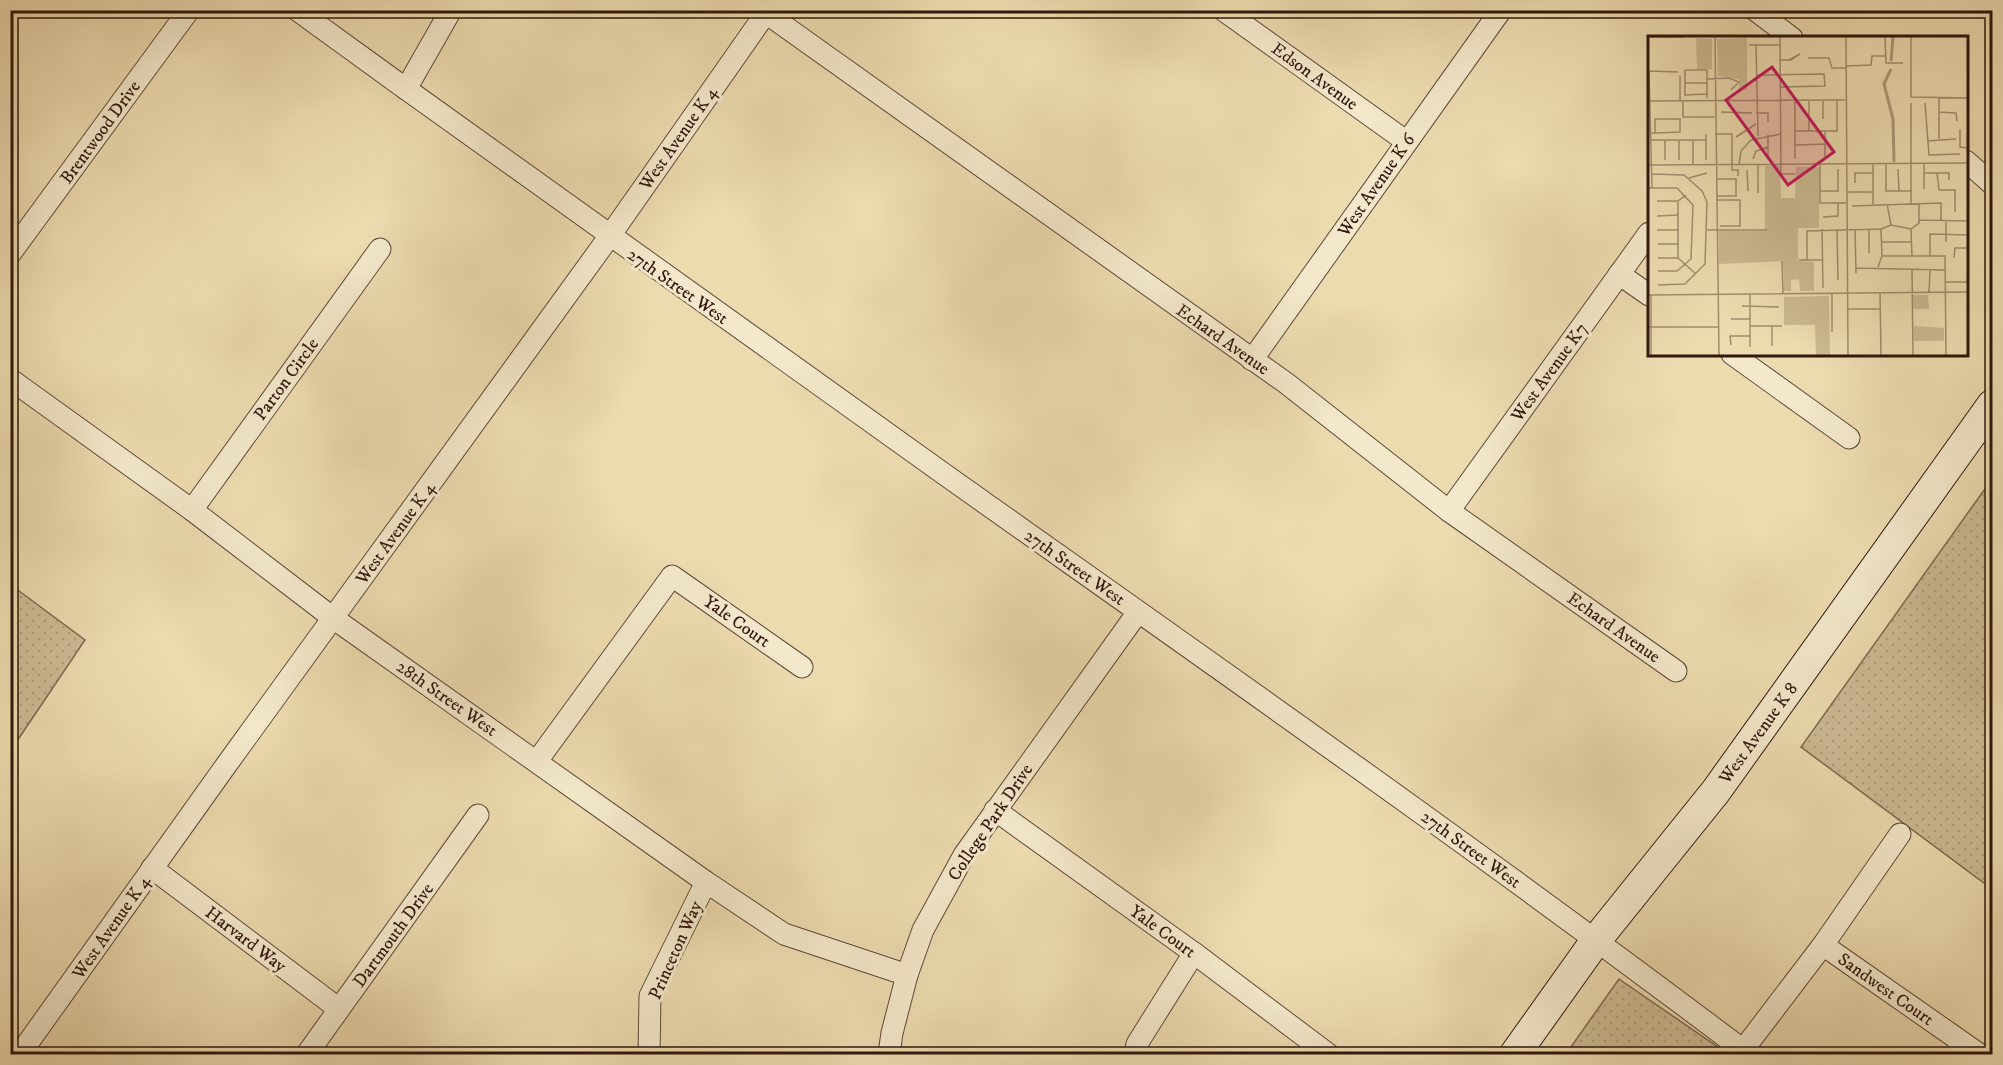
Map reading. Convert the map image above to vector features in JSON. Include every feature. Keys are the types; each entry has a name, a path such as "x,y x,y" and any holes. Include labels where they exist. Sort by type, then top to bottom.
{"street":[{"name":"Brentwood Drive","path":"10,254 189,10"},
{"name":"27th Street West","path":"297,10 609,237 1597,939 1743,1050 1823,945"},
{"path":"406,89 451,10"},
{"name":"Edson Avenue","path":"1224,10 1407,142"},
{"name":"West Avenue K 6","path":"1252,360 1501,10"},
{"path":"1755,10 1789,36"},
{"name":"West Avenue K 4","path":"20,1054 609,237 767,12"},
{"name":"Echard Avenue","path":"767,12 1313,403 1449,511 1676,670"},
{"path":"1967,163 1992,184"},
{"name":"West Avenue K7","path":"1449,511 1648,234"},
{"name":"Parton Circle","path":"192,510 380,249"},
{"path":"1619,274 1648,294"},
{"path":"1735,356 1850,438"},
{"name":"28th Street West","path":"10,379 192,510 333,618 706,882 784,934 907,975"},
{"name":"West Avenue K 8","path":"1515,1054 1597,939 1716,791 1992,405"},
{"name":"Yale Court","path":"537,761 672,576 802,667"},
{"name":"College Park Drive","path":"889,1054 907,975 923,930 964,855 1138,612"},
{"name":"Yale Court","path":"995,810 1194,953 1328,1054"},
{"name":"Dartmouth Drive","path":"307,1054 478,815"},
{"path":"1823,945 1900,834"},
{"name":"Harvard Way","path":"152,868 339,1009"},
{"name":"Princeton Way","path":"649,1054 650,996 706,882"},
{"name":"Sandwest Court","path":"1823,945 1979,1054"},
{"path":"1135,1054 1137,1044 1194,953"}],"shaded area":[{"path":"1992,479 1992,889 1801,747"},
{"path":"11,585 85,640 11,750"},
{"path":"1619,979 1728,1054 1566,1054"}]}
